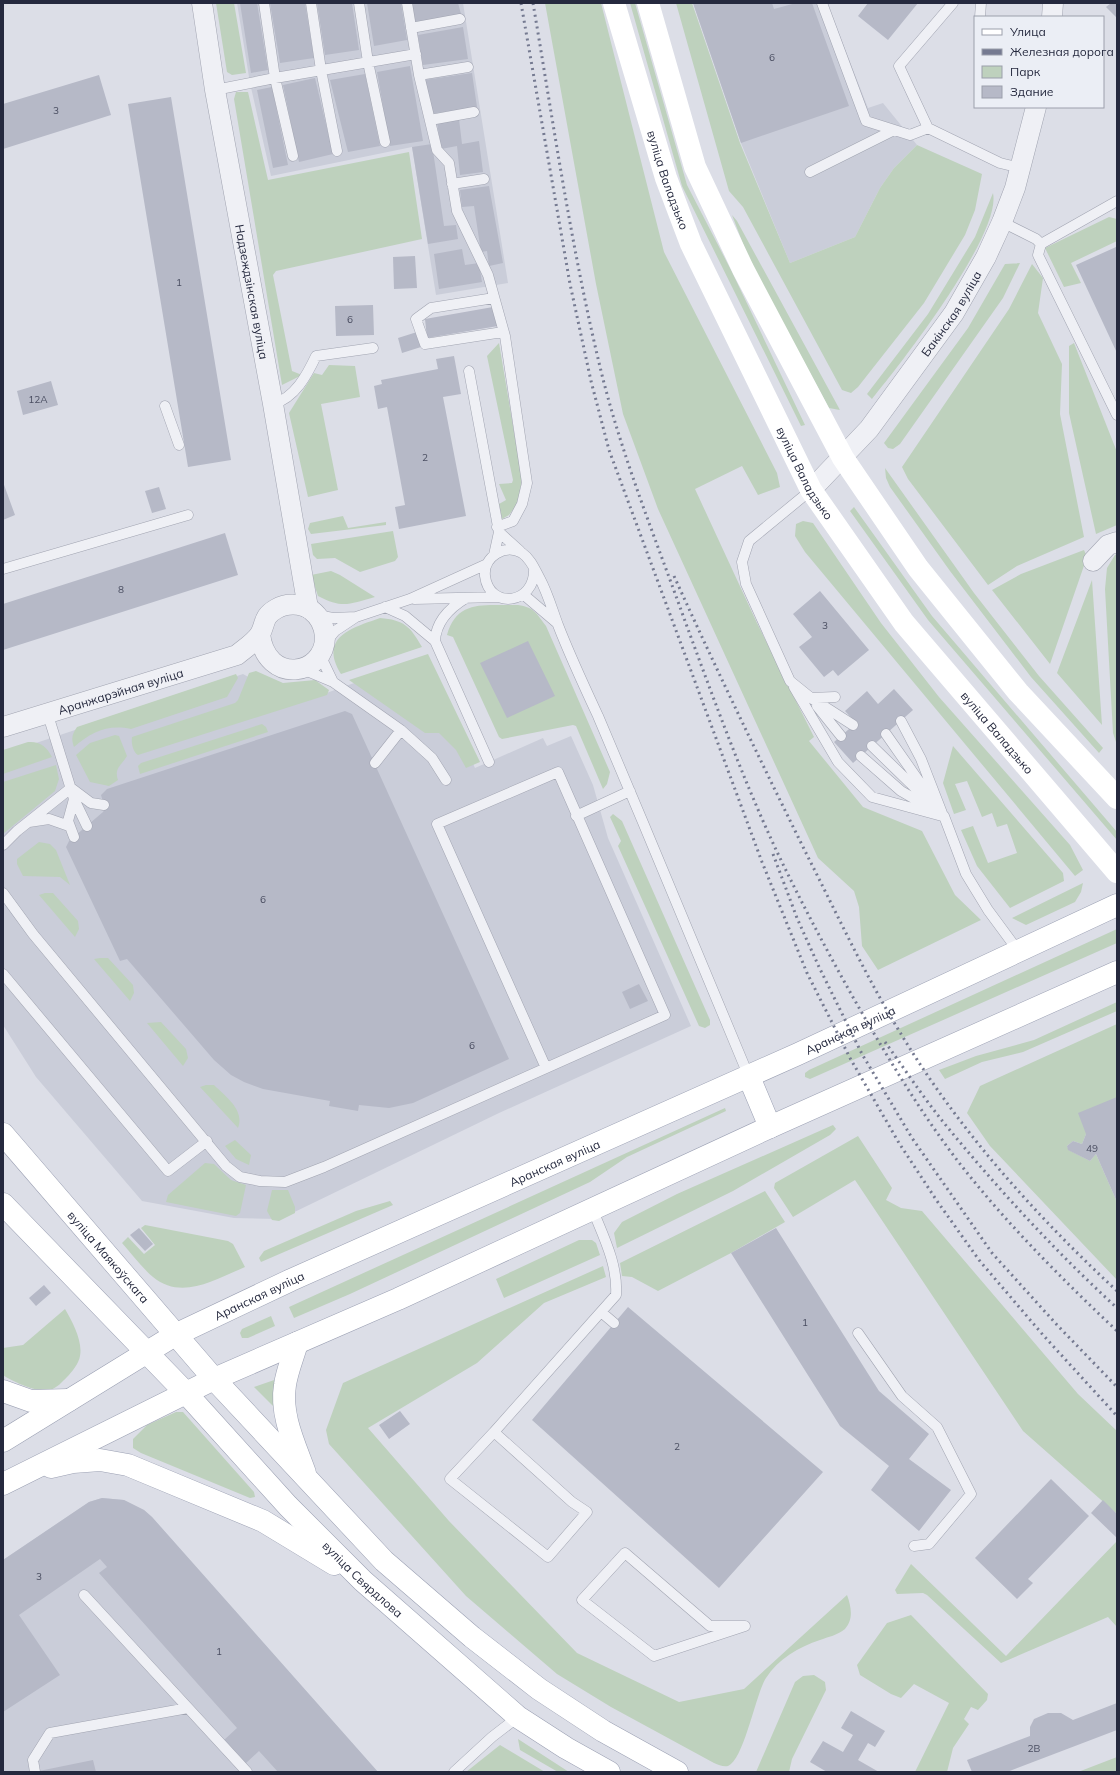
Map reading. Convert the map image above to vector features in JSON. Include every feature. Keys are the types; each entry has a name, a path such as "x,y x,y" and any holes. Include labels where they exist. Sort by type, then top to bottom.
{"main road":[{"name":"вуліца Валадзько","path":"614,3 666,178 691,244 811,490 904,623 1117,872"},
{"path":"648,3 695,167 742,268 843,458 928,580 1018,692 1117,798"},
{"name":"Аранская вуліца","path":"3,1441 175,1335 291,1280 749,1077 1117,905"},
{"path":"3,1484 185,1392 398,1299 770,1127 1117,972"},
{"path":"749,1077 770,1127"},
{"name":"вуліца Маякоўскага","path":"3,1134 214,1379"},
{"path":"3,1204 147,1352"},
{"path":"297,1343 285,1385 284,1401 287,1425 310,1483"},
{"name":"вуліца Свярдлова","path":"147,1352 288,1506 363,1581 518,1717 566,1748 609,1772"},
{"path":"214,1379 384,1561 472,1637 539,1689 603,1731 676,1772"},
{"path":"3,1391 31,1401 70,1400"},
{"path":"23,1473 73,1462 93,1461 128,1465 263,1521 363,1581"}],"street":[{"name":"Надзеждзінская вуліца","path":"202,3 215,90 273,404 303,581 312,611"},
{"path":"1052,16 1053,3"},
{"name":"Бакінская вуліца","path":"811,490 869,430 954,313 986,257 1002,222 1021,168 1036,108"},
{"path":"1094,561 1108,544 1117,542"},
{"path":"284,605 303,581"},
{"path":"284,605 296,605 312,611 324,628 323,649 312,664 301,669"},
{"name":"Аранжарэйная вуліца","path":"3,727 48,715 237,655 260,634 262,624 268,616 284,605"},
{"path":"260,634 261,647 268,659"},
{"name":"Аранжарэйная вуліца","path":"237,655 268,659 277,666 289,670 301,669"}],"lane":[{"path":"264,3 275,78 293,156"},
{"path":"311,3 321,70 337,151"},
{"path":"359,3 368,62 385,142"},
{"path":"406,3 419,75 436,150 449,163 457,211 480,255 488,275 503,332 527,483 522,504 513,521 498,529"},
{"path":"822,3 866,121 910,135 928,128"},
{"path":"953,3 899,66 928,128 1000,163 1021,168"},
{"path":"980,16 981,3"},
{"path":"411,28 460,19"},
{"path":"215,90 275,78 416,54"},
{"path":"419,75 468,67"},
{"path":"430,120 474,112"},
{"path":"810,172 894,130"},
{"path":"452,184 484,179"},
{"path":"1116,199 1041,244 1038,255 1117,415"},
{"path":"1002,222 1036,239 1041,244"},
{"path":"494,298 431,308 416,319 425,344 503,332"},
{"path":"273,404 282,402 290,395 309,372 316,356 374,348"},
{"path":"469,372 498,529 494,555"},
{"path":"165,406 179,445"},
{"path":"811,490 749,541 742,562 746,584 790,681 838,762 872,797 944,816"},
{"path":"3,569 188,515"},
{"path":"498,529 529,559 546,590 558,624 630,791 749,1077"},
{"path":"499,597 491,591 486,583 485,574 487,564 494,555 502,551 512,550 521,552"},
{"path":"333,682 323,649 335,631 356,617 410,599 487,564"},
{"path":"410,599 516,598 524,594 531,587 534,578 534,568"},
{"path":"524,594 558,624"},
{"path":"435,641 436,634 446,614 453,606 466,598"},
{"path":"385,607 405,616 435,641 490,762"},
{"path":"312,611 333,618 356,617"},
{"path":"301,669 333,682 401,730 432,758 446,780"},
{"path":"790,681 811,698 853,725"},
{"path":"811,698 835,697"},
{"path":"811,698 841,736"},
{"path":"48,715 74,799 87,826"},
{"path":"901,721 921,759 966,874 988,910 1019,952"},
{"path":"375,763 401,730"},
{"path":"886,734 944,816"},
{"path":"872,746 944,816"},
{"path":"861,756 901,791 944,816"},
{"path":"3,893 32,934 226,1166 240,1177 260,1181 285,1182 324,1167 665,1015 576,816 558,772 437,824 546,1068"},
{"path":"71,788 91,803 104,805"},
{"path":"3,845 71,788"},
{"path":"576,816 630,791"},
{"path":"74,799 68,820 74,837"},
{"path":"29,822 50,819 69,826"},
{"path":"3,974 168,1171 206,1141"},
{"path":"494,1432 572,1502 587,1512 548,1557 450,1479 616,1295 617,1284 611,1256 592,1208"},
{"path":"601,1312 614,1324"},
{"path":"858,1333 902,1396 938,1427 971,1494 929,1544 914,1546"},
{"path":"625,1553 710,1626 745,1626 654,1656 582,1600 625,1553"},
{"path":"84,1596 247,1772"},
{"path":"35,1772 34,1760 50,1733 188,1708"},
{"path":"454,1772 492,1737 518,1717"}],"shaded area":[{"path":"237,3 463,3 508,283 436,295 412,147 271,176 250,83"},
{"path":"693,3 827,3 868,108 883,103 917,145 894,168 880,188 855,237 790,263 741,143"},
{"path":"426,657 475,768 543,738 547,746 571,736 593,785 608,838 691,1026 499,1113 280,1219 234,1218 142,1201 36,1077 3,1025 3,754 243,674 288,699 321,695"},
{"path":"102,1498 124,1500 144,1510 152,1517 378,1772 3,1772 3,1560 89,1502"}],"green space":[{"path":"216,3 234,3 246,73 232,75 227,72"},
{"path":"545,3 601,3 664,252 777,473 780,487 758,495 742,466 695,489 757,623 814,737 809,741 863,807 922,831 955,895 981,920 878,970 862,946 859,907 854,891 818,858 658,509 623,414 596,284"},
{"path":"630,3 635,3 687,185 732,272 805,425 801,426 682,186"},
{"path":"676,3 692,3 740,143 790,263 855,237 880,188 894,168 917,145 982,174 975,210 965,235 924,303 858,387 851,393 842,390 743,207 729,191"},
{"path":"236,92 248,92 268,180 409,152 422,239 276,271 273,275 292,371 302,375 282,385 234,99"},
{"path":"993,193 992,212 982,238 966,267 925,330 872,399 867,394 928,314 975,237"},
{"path":"732,215 737,221 840,410 829,408 750,262"},
{"path":"1109,217 1117,219 1117,241 1071,263 1081,283 1064,287 1045,248"},
{"path":"1020,263 1003,298 900,444 893,449 888,448 884,443 968,328 1005,264"},
{"path":"1032,264 1043,278 1038,313 1062,364 1060,414 1084,537 1017,566 988,585 908,479 902,467 1009,309"},
{"path":"499,343 522,479 518,503 509,515 502,519 499,504 506,500 499,484 512,483 513,480 487,356"},
{"path":"1074,343 1117,452 1117,525 1096,534 1069,413 1069,346"},
{"path":"329,365 355,366 360,397 321,404 338,490 308,497 289,413 314,373 322,375"},
{"path":"885,468 974,593 1039,676 1103,748 1099,753 1031,677 950,571 890,487 886,478"},
{"path":"854,507 932,616 1117,832 1117,840 928,620 850,511"},
{"path":"343,516 348,528 386,522 386,525 311,534 308,529 310,523"},
{"path":"803,521 813,523 881,623 939,697 1070,845 1083,870 1075,876 805,552 795,536 796,524"},
{"path":"393,531 398,557 395,561 360,572 335,558 317,559 313,555 311,544"},
{"path":"1084,550 1087,557 1050,664 992,590 1021,574"},
{"path":"1117,554 1117,745 1113,733 1105,589 1107,568"},
{"path":"331,571 375,597 359,602 340,604 318,596 311,575"},
{"path":"1092,580 1102,725 1057,673"},
{"path":"518,605 532,609 546,626 610,772 607,784 603,789 576,726 573,725 502,739 499,737 453,637 447,635 452,623 458,615 475,606"},
{"path":"380,618 395,620 406,625 422,647 341,674 335,661 333,651 336,643 341,636 349,630"},
{"path":"428,654 480,762 466,768 456,750 439,733 425,733 349,680"},
{"path":"256,671 283,683 315,680 329,690 327,695 138,755 135,752 132,745 132,737 235,703 238,700 249,673"},
{"path":"236,674 238,678 227,697 131,729 115,728 100,730 93,733 74,747 72,737 77,727"},
{"path":"262,724 266,727 268,732 140,774 138,766 141,763"},
{"path":"115,735 119,736 127,756 119,767 117,773 118,780 109,786 90,782 76,755 90,743"},
{"path":"28,742 43,745 52,757 3,774 3,750"},
{"path":"953,746 1063,873 1064,881 1010,908 977,866 961,830 973,826 988,863 1017,853 1007,824 997,827 992,813 982,817 967,781 955,784 966,810 954,814 943,783"},
{"path":"56,765 59,779 55,791 3,834 3,782"},
{"path":"613,814 622,821 710,1020 710,1025 705,1028 699,1026 618,846 621,841 610,817"},
{"path":"39,842 50,844 56,850 70,885 60,877 23,876 17,864 17,859"},
{"path":"1083,883 1081,892 1075,902 1026,925 1012,918"},
{"path":"53,893 78,921 79,929 75,937 39,895"},
{"path":"1117,929 1117,943 810,1079 805,1077 805,1073 809,1070"},
{"path":"108,958 133,985 134,993 130,1001 94,959"},
{"path":"1117,1002 1117,1011 1023,1052 982,1062 945,1079 939,1070 976,1056 1034,1040"},
{"path":"161,1022 186,1049 188,1058 183,1066 147,1023"},
{"path":"1117,1024 1117,1097 1086,1134 1082,1144 1073,1141 1067,1146 1069,1150 1090,1161 1096,1154 1117,1202 1117,1280 990,1146 967,1113 980,1086"},
{"path":"214,1085 233,1104 239,1115 238,1128 200,1087"},
{"path":"725,1108 726,1111 627,1157 590,1182 350,1294 294,1318 289,1307"},
{"path":"833,1125 836,1129 830,1135 733,1191 617,1248 614,1233 622,1222 677,1194"},
{"path":"858,1136 892,1188 886,1200 901,1208 922,1211 1078,1394 1117,1431 1117,1514 1023,1431 855,1180 793,1217 774,1188 775,1183"},
{"path":"235,1140 251,1155 249,1165 236,1159 225,1146"},
{"path":"205,1163 214,1164 231,1180 246,1185 240,1213 236,1216 166,1202 168,1195"},
{"path":"272,1190 288,1190 295,1207 295,1213 279,1221 272,1220 267,1211"},
{"path":"765,1191 785,1222 731,1253 658,1291 632,1277 622,1276 620,1263"},
{"path":"390,1201 393,1205 261,1262 259,1258 264,1251 356,1211"},
{"path":"145,1225 228,1241 233,1244 245,1267 199,1286 187,1288 164,1284 153,1277 122,1243 128,1237 144,1254 155,1245 141,1228"},
{"path":"579,1240 592,1240 596,1243 600,1255 504,1298 496,1279"},
{"path":"603,1266 606,1277 544,1303 477,1363 368,1428 449,1521 577,1653 679,1702 744,1689 847,1595 850,1604 851,1617 845,1629 804,1646 790,1654 771,1671 766,1678 739,1752 734,1761 728,1766 714,1763 611,1707 557,1674 466,1596 329,1444 326,1430 343,1383"},
{"path":"65,1309 76,1331 81,1350 78,1362 69,1375 55,1388 45,1391 26,1386 3,1375 3,1348 23,1345"},
{"path":"271,1316 275,1326 248,1338 242,1338 240,1333 242,1329"},
{"path":"280,1378 275,1408 254,1387"},
{"path":"176,1412 183,1412 254,1492 255,1497 250,1498 141,1453 133,1448 133,1439 147,1425"},
{"path":"1117,1541 1117,1627 1108,1617 1001,1663 927,1595 923,1593 897,1594 895,1590 911,1564 1006,1656"},
{"path":"911,1615 988,1694 987,1700 978,1710 971,1707 964,1719 969,1724 953,1748 947,1772 915,1772 949,1703 914,1684 901,1698 891,1694 860,1675 857,1665 887,1623"},
{"path":"814,1675 825,1682 826,1690 792,1759 789,1772 756,1772 795,1682 803,1676"},
{"path":"518,1739 569,1772 558,1772 520,1750"},
{"path":"500,1745 545,1772 466,1772"},
{"path":"1117,1757 1117,1772 1078,1772"}],"building":[{"path":"240,3 257,3 268,70 251,73"},
{"path":"270,3 305,3 314,58 280,63"},
{"path":"317,3 352,3 359,50 325,55"},
{"path":"367,3 401,3 407,40 374,46"},
{"path":"411,3 458,3 461,14 415,23"},
{"path":"693,3 772,3 774,9 796,3 812,3 849,106 741,143"},
{"path":"868,3 918,3 888,40 858,16"},
{"path":"1111,3 1117,3 1117,18 1106,7"},
{"path":"463,27 468,59 423,65 418,35"},
{"path":"410,66 423,141 390,146 377,72"},
{"path":"472,73 477,107 430,114 424,80"},
{"path":"365,74 380,146 348,152 330,80"},
{"path":"99,75 111,115 3,149 3,104"},
{"path":"315,78 333,154 299,162 283,85"},
{"path":"272,87 288,165 273,168 257,90"},
{"path":"171,97 231,460 188,467 128,104"},
{"path":"459,119 462,144 479,141 483,172 460,175 457,146 441,149 437,122"},
{"path":"432,144 444,226 456,225 458,239 428,244 412,147"},
{"path":"489,186 503,263 489,266 487,251 481,252 474,206 462,207 460,190"},
{"path":"1116,247 1117,250 1117,353 1076,265"},
{"path":"462,249 465,265 479,263 482,282 439,289 434,254"},
{"path":"415,256 417,288 394,289 393,257"},
{"path":"373,305 374,335 336,336 335,306"},
{"path":"493,307 498,326 427,338 425,319"},
{"path":"417,332 421,347 402,353 398,338"},
{"path":"454,356 461,394 443,397 466,516 399,529 395,507 405,505 387,407 378,409 374,386 382,384 381,380 438,369 436,359"},
{"path":"51,381 58,405 23,415 17,391"},
{"path":"3,482 15,515 3,520"},
{"path":"159,487 166,509 152,513 145,491"},
{"path":"225,533 238,575 3,650 3,604"},
{"path":"820,591 869,650 838,676 833,670 824,677 799,647 812,637 793,614"},
{"path":"528,641 555,696 507,718 480,663"},
{"path":"894,689 913,710 853,763 834,742 856,723 845,711 867,691 878,704"},
{"path":"345,711 352,714 509,1059 413,1103 389,1108 359,1105 358,1111 329,1106 330,1101 263,1089 244,1082 231,1075 214,1060 127,959 120,961 66,847 69,841 103,812 105,809 101,795 107,789"},
{"path":"639,984 648,1001 630,1009 622,992"},
{"path":"1117,1097 1117,1202 1096,1154 1090,1161 1068,1150 1067,1146 1073,1141 1082,1144 1086,1134 1078,1113"},
{"path":"139,1228 153,1244 145,1251 130,1235"},
{"path":"776,1228 879,1391 929,1434 909,1459 951,1490 919,1531 871,1490 889,1466 840,1426 731,1253"},
{"path":"44,1285 51,1293 36,1306 29,1298"},
{"path":"628,1307 823,1472 719,1588 532,1420"},
{"path":"400,1411 410,1424 389,1439 379,1425"},
{"path":"1051,1479 1089,1516 1028,1579 1033,1583 1017,1599 975,1558"},
{"path":"102,1498 124,1500 144,1510 152,1517 378,1772 278,1772 259,1751 245,1764 224,1740 237,1728 99,1573 107,1567 100,1559 19,1615 60,1675 3,1712 3,1560 89,1502"},
{"path":"1103,1500 1117,1514 1117,1538 1091,1513"},
{"path":"1117,1703 1117,1730 1007,1772 972,1772 967,1760 1030,1736 1030,1727 1034,1719 1048,1713 1061,1713 1073,1720"},
{"path":"851,1711 885,1731 875,1747 868,1743 858,1760 879,1772 827,1772 810,1762 823,1741 843,1752 853,1735 841,1728"},
{"path":"93,1760 96,1772 39,1772 39,1771"}],"railway":[{"path":"521,3 570,284 591,381 609,450 762,862 807,973 850,1058 899,1143 937,1201 979,1260 1043,1335 1117,1416"},
{"path":"533,3 573,236 591,329 610,406 640,499 729,740 753,798 779,856 854,1000 900,1077 937,1133 964,1169 1018,1232 1057,1273 1117,1331"},
{"path":"674,576 808,857 864,969 901,1034 948,1104 1000,1170 1057,1232 1117,1291"},
{"path":"773,854 797,918 819,967 862,1054 912,1138 992,1253 1058,1326 1117,1387"},
{"path":"885,1042 936,1113 964,1147 1049,1242 1117,1308"}]}
